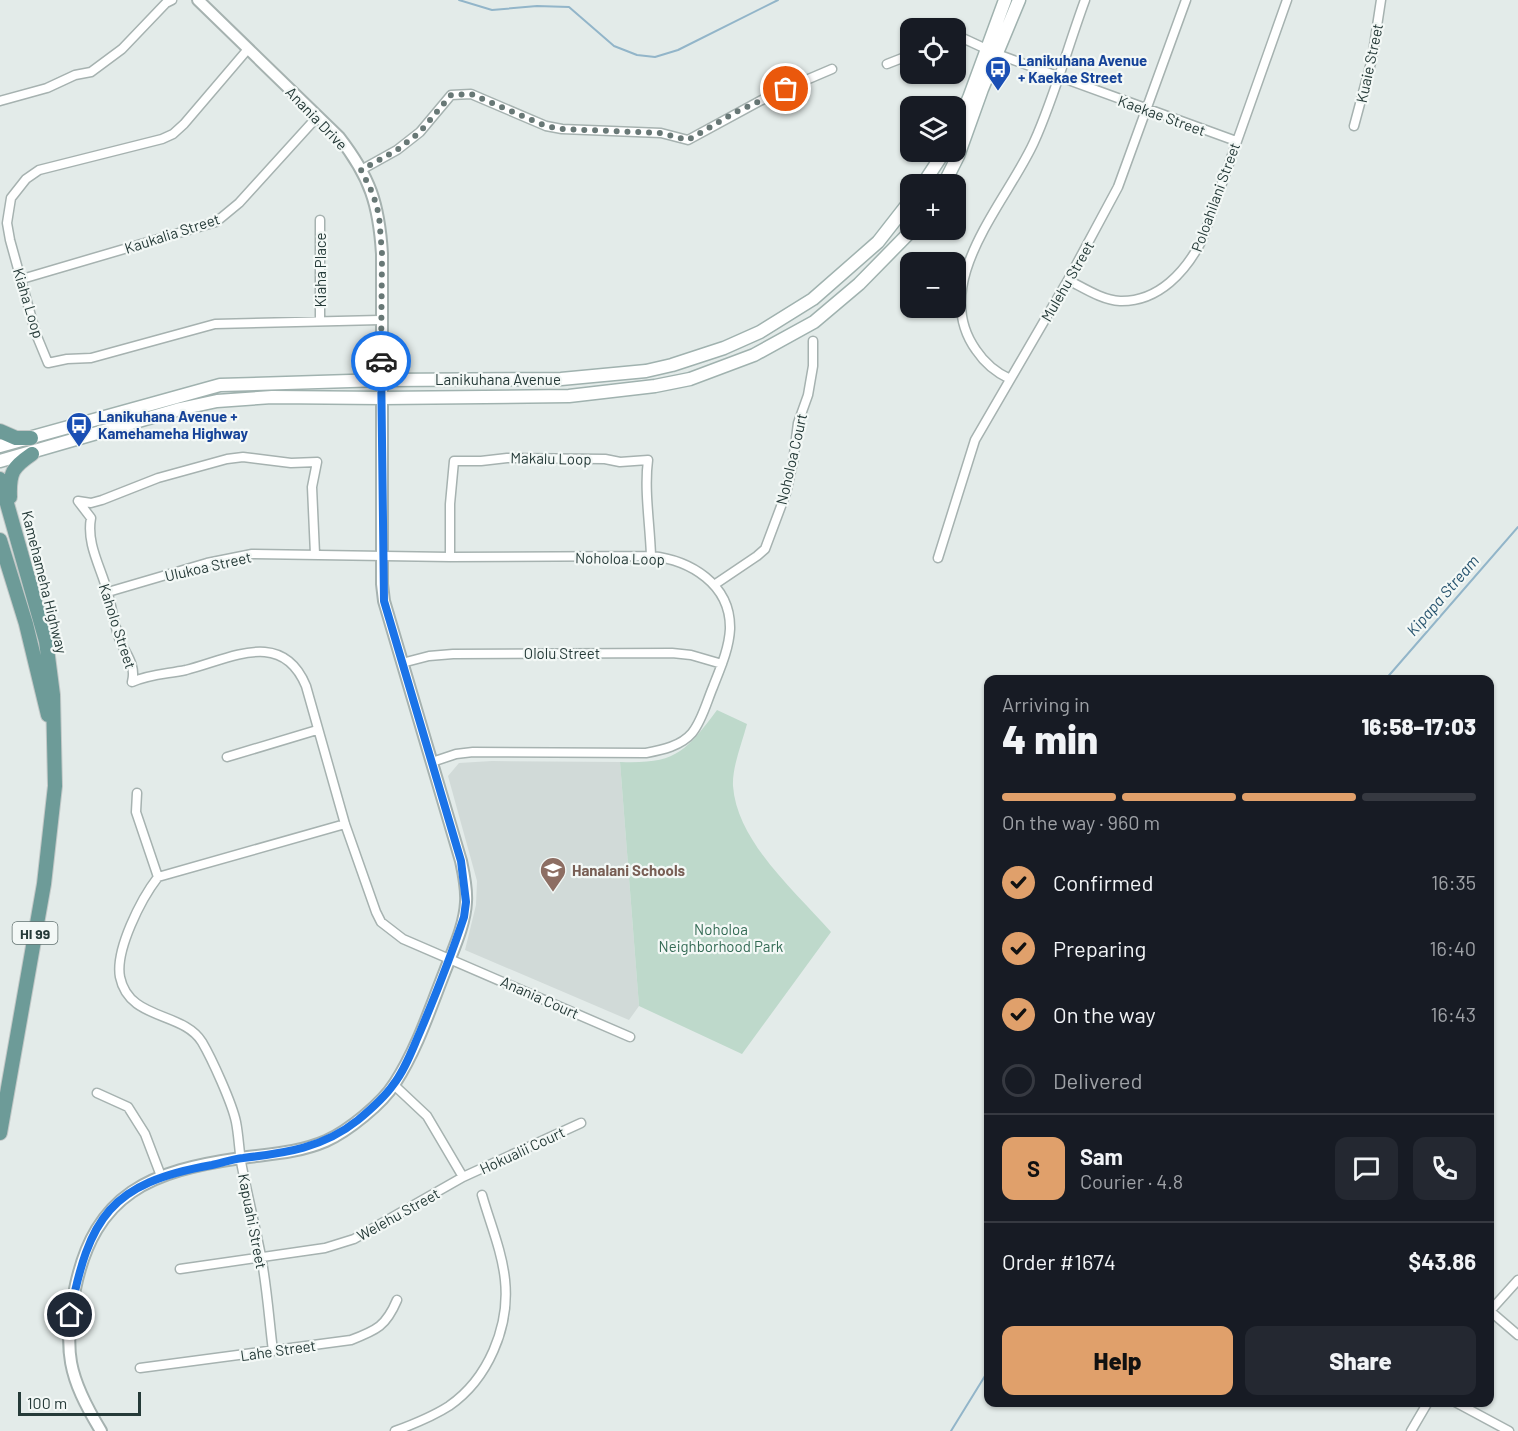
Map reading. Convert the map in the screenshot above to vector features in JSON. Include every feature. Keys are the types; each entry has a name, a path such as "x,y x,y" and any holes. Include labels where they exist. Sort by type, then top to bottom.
{"main road":[{"path":"949,174 958,156 992,53 1005,0"},
{"path":"966,107 1019,0"},
{"name":"Lanikuhana Avenue","path":"0,446 220,385 382,380 561,380 646,371 724,348 759,332 813,299 878,242 900,214"},
{"name":"Lanikuhana Avenue","path":"0,461 32,454 180,409 217,401 272,397 569,396 655,386 690,379 754,355 814,322 859,284 902,240"},
{"path":"0,432 16,438 31,438"},
{"path":"10,514 11,473 16,465 32,454"},
{"name":"Kamehameha Highway","path":"0,478 46,641 53,695 55,786 44,884 0,1133"},
{"name":"Kamehameha Highway","path":"0,540 26,624 52,731"}],"street":[{"name":"Anania Drive","path":"101,1431 83,1402 69,1362 68,1333 76,1286 86,1250 106,1214 135,1188 161,1176 240,1158 294,1152 327,1140 357,1121 394,1085 412,1052 464,917 465,885 461,861 384,601 380,320 382,254 379,215 373,194 361,170 339,137 198,0"},
{"path":"1010,379 1001,375 980,356 971,343 962,315 962,281 975,247 1023,166 1036,138 1085,0"},
{"name":"Mulehu Street","path":"939,558 975,440 1068,280 1118,187 1186,0"},
{"name":"Poloahilani Street","path":"1068,280 1097,295 1121,301 1141,299 1176,279 1191,261 1202,240 1287,0"},
{"name":"Kuaie Street","path":"1354,126 1372,59 1381,0"},
{"path":"0,101 47,88 75,75 91,72 122,50 168,1"},
{"name":"Kaekae Street","path":"966,40 992,53 1236,141"},
{"name":"Kiaha Loop","path":"249,49 173,134 123,150 39,170 26,179 11,198 7,223 36,334 48,363 91,358 215,324 380,320"},
{"path":"887,64 900,59"},
{"path":"361,170 397,150 420,132 451,95 471,94 546,126 562,129 661,133 688,140 771,95 832,69"},
{"name":"Kaukalia Street","path":"22,279 216,222 239,203 318,116"},
{"name":"Kiaha Place","path":"320,220 320,321"},
{"name":"Noholoa Court","path":"714,585 765,549 786,493 794,462 798,423 808,395 813,366 813,341"},
{"name":"Kaholo Street","path":"315,554 312,487 317,462 291,463 243,457 227,459 158,477 102,500 78,501 91,518 89,530 92,545 108,592 118,637 134,667 132,682 144,676 179,671 254,651 281,655 290,660 301,673 311,701 317,730 345,824 381,922 403,939 450,958"},
{"name":"Makalu Loop","path":"450,557 450,504 454,461 507,458 605,459 620,462 648,460 645,483 649,501 651,556"},
{"name":"Ulukoa Street","path":"108,592 252,554 382,556"},
{"name":"Noholoa Loop","path":"382,556 651,556 671,558 701,573 714,585 723,598 728,614 728,644 722,664 692,733 678,744 661,750 616,753 473,752 456,754 432,762"},
{"name":"Ololu Street","path":"402,663 429,656 453,654 672,653 691,655 722,664"},
{"path":"227,757 317,730"},
{"path":"137,793 136,812 158,877 345,824"},
{"name":"Kapuahi Street","path":"158,877 148,890 119,961 120,979 126,992 135,1003 189,1030 200,1039 236,1121 240,1158 261,1258 273,1351"},
{"name":"Anania Court","path":"450,958 630,1037"},
{"path":"394,1085 427,1116 463,1177"},
{"path":"97,1092 128,1107 145,1134 161,1176"},
{"name":"Hokualii Court","path":"463,1177 581,1123"},
{"name":"Welehu Street","path":"180,1269 325,1248 354,1239 463,1177"},
{"path":"395,1431 420,1422 450,1405 480,1376 496,1347 502,1326 505,1282 502,1263 482,1195"},
{"path":"1494,1307 1518,1280"},
{"name":"Lahe Street","path":"140,1368 351,1340 380,1328 391,1316 397,1300"},
{"path":"1494,1314 1518,1335"},
{"path":"1411,1431 1425,1407"},
{"path":"1464,1407 1509,1431"}],"shaded area":[{"name":"Hanalani Schools","path":"620,762 639,1006 629,1020 465,950 476,905 477,881 448,776 459,763"}],"green space":[{"name":"Noholoa Neighborhood Park","path":"717,710 747,724 733,779 737,807 745,827 770,865 831,932 742,1054 639,1006 620,762 654,761 677,753 696,737"}],"waterway":[{"path":"459,0 492,10 537,6 569,7 614,46 637,55 655,57 678,50 778,0"},
{"name":"Kipapa Stream","path":"1389,675 1518,527"},
{"name":"Kipapa Stream","path":"951,1431 984,1377"}],"way so far":[{"path":"381,361 382,254 379,215 373,194 361,170 397,150 420,132 451,95 471,94 546,126 562,129 661,133 688,140 736,112 786,89"}],"place":[{"name":"Lanikuhana Avenue + Kaekae Street","path":"998,92"},
{"name":"Lanikuhana Avenue + Kamehameha Highway","path":"79,448"},
{"name":"Hanalani Schools","path":"553,893"}],"route":[{"path":"70,1315 86,1250 106,1214 135,1188 161,1176 190,1168 240,1158 294,1152 314,1146 341,1132 374,1106 394,1085 412,1052 440,985 464,917 466,902 461,861 384,601 381,361"}]}
